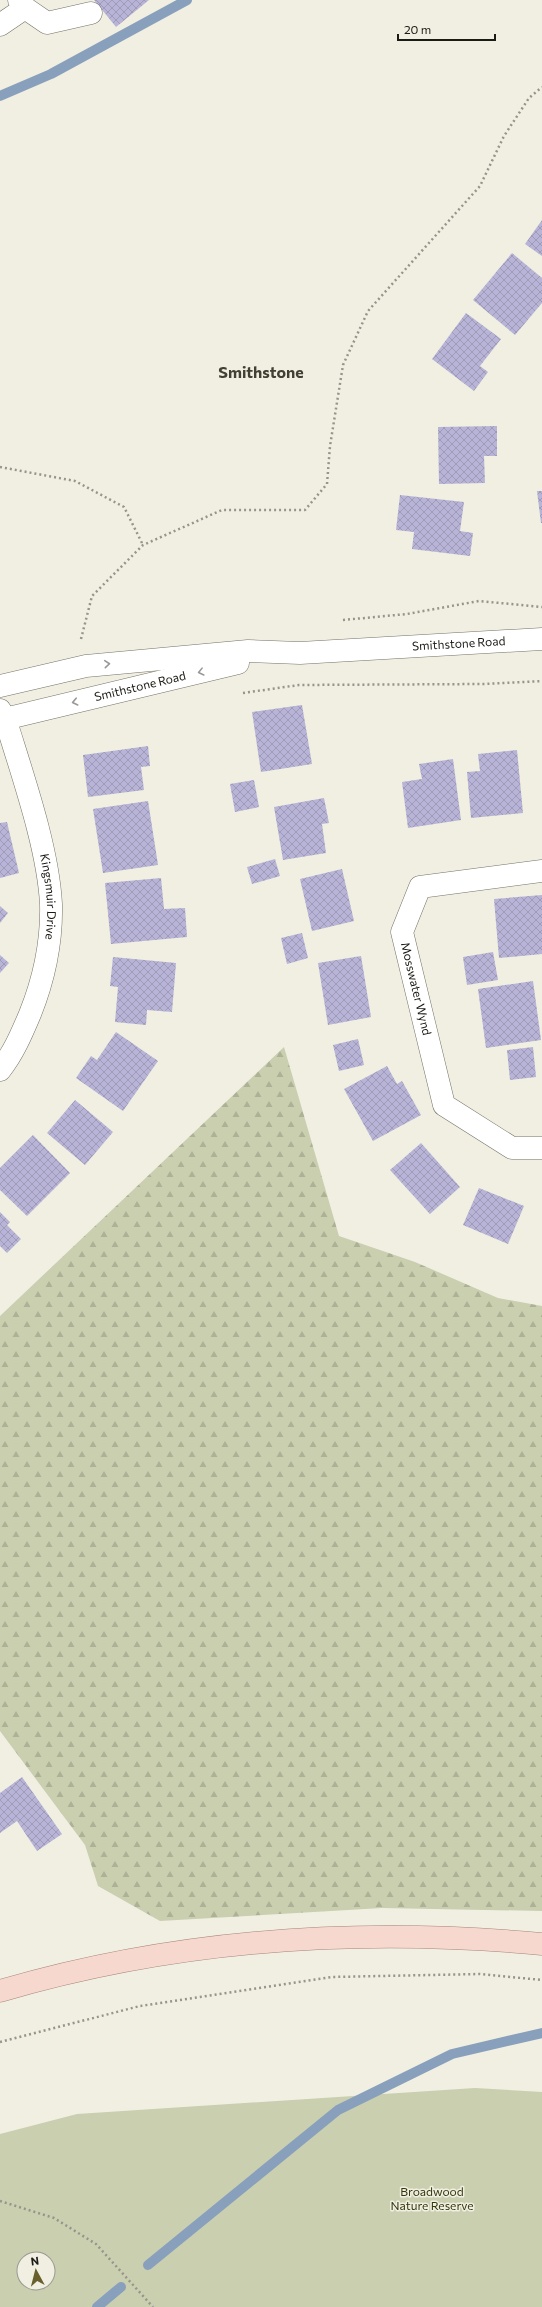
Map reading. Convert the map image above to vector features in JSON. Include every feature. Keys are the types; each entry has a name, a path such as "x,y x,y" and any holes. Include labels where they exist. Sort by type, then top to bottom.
{"main road":[{"path":"0,1992 139,1957 240,1943 369,1936 474,1938 542,1944"}],"street":[{"path":"0,25 22,4 47,23 91,13"},
{"name":"Smithstone Road","path":"0,686 86,666 248,650 280,653 542,639"},
{"name":"Smithstone Road","path":"2,716 280,653"},
{"name":"Kingsmuir Drive","path":"0,1070 24,1028 40,989 49,945 51,904 44,859 2,716"},
{"name":"Mosswater Wynd","path":"542,871 420,887 402,932 444,1105 512,1148 542,1148"}],"path":[{"path":"86,666 81,635 92,596 143,545 222,510 305,510 327,484 343,365 368,311 480,186 504,136 529,98 542,87"},
{"path":"0,467 74,481 124,507 143,545"},
{"path":"237,694 299,685 486,684 542,680"},
{"path":"0,2042 140,2006 332,1977 480,1974 542,1980"},
{"path":"0,2201 54,2218 96,2244 153,2307"}],"green space":[{"path":"284,1047 339,1236 415,1262 498,1298 542,1306 542,1911 382,1908 160,1921 98,1886 85,1845 0,1731 0,1316"},
{"name":"Broadwood Nature Reserve","path":"475,2088 542,2092 542,2307 0,2307 0,2134 77,2114"}],"building":[{"path":"94,0 149,0 116,27"},
{"path":"542,220 542,256 525,244"},
{"path":"512,253 542,278 542,303 515,335 473,300"},
{"path":"466,313 501,339 480,366 488,372 474,391 432,359"},
{"path":"497,426 497,456 484,456 485,483 439,484 438,427"},
{"path":"537,491 542,491 542,523 541,523"},
{"path":"400,495 464,502 460,531 473,533 470,556 412,549 414,532 396,530"},
{"path":"302,705 312,764 261,772 252,712"},
{"path":"148,746 150,766 141,767 144,790 88,797 83,755"},
{"path":"517,750 523,813 471,818 467,772 480,771 478,754"},
{"path":"453,759 461,820 408,828 402,782 422,779 419,764"},
{"path":"254,780 259,807 235,812 230,784"},
{"path":"324,798 329,823 322,824 326,853 283,860 274,807"},
{"path":"148,801 158,865 103,873 93,809"},
{"path":"7,822 19,873 0,878 0,823"},
{"path":"275,859 280,876 252,884 247,867"},
{"path":"342,869 354,921 312,931 300,879"},
{"path":"161,878 164,909 185,908 187,937 111,944 105,883"},
{"path":"542,895 542,954 499,958 494,899"},
{"path":"0,906 8,913 0,923"},
{"path":"302,933 308,958 287,964 281,938"},
{"path":"493,952 498,980 467,985 463,957"},
{"path":"0,955 9,963 0,973"},
{"path":"361,956 371,1017 328,1025 318,963"},
{"path":"113,957 176,963 172,1012 147,1010 146,1025 115,1022 118,987 110,986"},
{"path":"533,981 541,1040 486,1048 478,989"},
{"path":"116,1032 158,1061 123,1111 76,1078 91,1056 97,1060"},
{"path":"358,1039 364,1065 339,1071 333,1045"},
{"path":"533,1047 536,1077 510,1080 507,1050"},
{"path":"387,1066 397,1084 402,1081 421,1115 373,1141 344,1089"},
{"path":"75,1100 113,1132 85,1165 47,1133"},
{"path":"33,1135 70,1173 27,1216 0,1190 0,1168"},
{"path":"421,1143 460,1187 430,1214 390,1170"},
{"path":"479,1188 524,1206 508,1244 463,1225"},
{"path":"0,1212 10,1222 7,1225 21,1239 7,1253 0,1246"},
{"path":"22,1777 62,1834 37,1851 17,1821 0,1833 0,1793"}],"waterway":[{"path":"0,96 51,74 187,0"},
{"path":"148,2265 338,2110 452,2054 542,2033"},
{"path":"97,2307 121,2287"}],"district":[{"name":"Smithstone","path":"261,372"}]}
